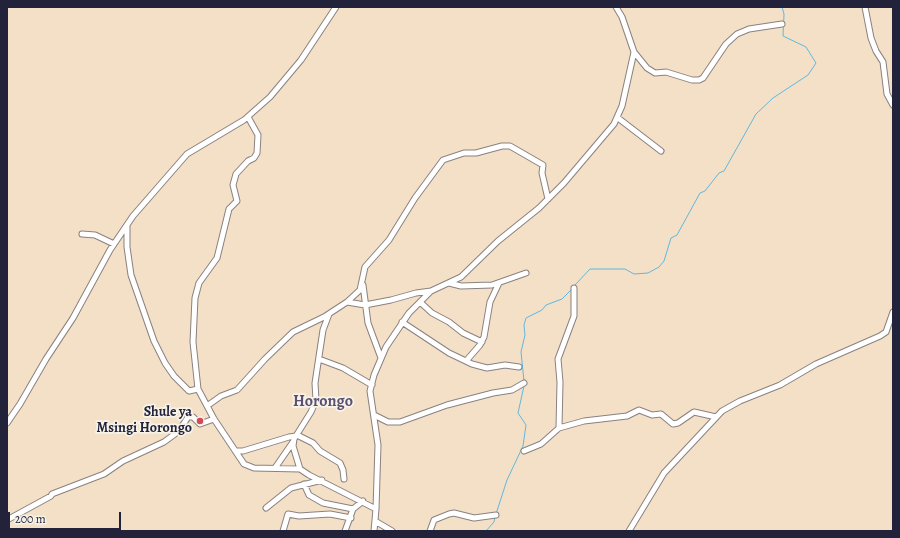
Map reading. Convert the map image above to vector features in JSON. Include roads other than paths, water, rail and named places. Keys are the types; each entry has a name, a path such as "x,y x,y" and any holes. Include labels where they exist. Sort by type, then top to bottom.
{"street":[{"path":"7,423 20,404 46,358 73,318 114,244 136,212 187,154 248,117 270,97 289,76 336,7"},
{"path":"616,7 622,17 634,52 647,68 655,74 666,72 692,80 699,80 703,78 726,44 737,34 749,29 782,24"},
{"path":"865,7 873,42 883,62 887,94 893,105"},
{"path":"374,531 378,445 371,401 372,385 386,347 402,322 420,302 431,292 460,277 498,241 548,199 597,146 618,118 634,52"},
{"path":"248,117 258,135 257,153 254,158 248,161 236,174 233,185 237,200 230,206 226,215 222,240 217,258 199,283 195,298 193,342 198,389 214,419 245,465 254,468 300,469 376,509"},
{"path":"618,118 661,151"},
{"path":"381,358 368,323 363,283 365,267 389,240 415,198 443,160 464,153 476,153 502,146 510,146 543,165 542,173 548,199"},
{"path":"127,225 127,253 131,275 154,341 165,364 174,376 189,391 198,389"},
{"path":"82,234 95,235 114,244"},
{"path":"450,283 461,286 492,285 526,273"},
{"path":"207,406 221,396 237,390 265,359 293,332 329,314 347,302 358,294 363,283"},
{"path":"466,361 482,342 486,332 490,302 499,283"},
{"path":"559,428 560,382 558,359 574,316 574,288"},
{"path":"347,302 365,304 391,300 416,293 431,292"},
{"path":"420,302 432,313 449,322 463,333 482,342"},
{"path":"629,531 661,477 716,417 731,405 780,385 816,364 880,336 886,332 893,312"},
{"path":"275,468 314,407 323,330 329,314"},
{"path":"402,322 449,353 466,361 487,368 505,365 519,366"},
{"path":"319,359 338,365 372,385"},
{"path":"374,415 388,422 400,422 447,405 493,393 512,390 524,384"},
{"path":"524,451 541,444 559,428 584,421 627,416 639,410 652,415 662,414 673,424 678,423 694,412 716,417"},
{"path":"7,520 51,496 52,494 104,474 123,461 164,442 179,431 188,417 193,417 200,424 214,419"},
{"path":"236,451 243,451 289,437 296,437 313,443 320,451 340,463 343,470 344,479"},
{"path":"296,437 293,449 300,469"},
{"path":"266,508 286,490 322,480"},
{"path":"304,484 309,495 323,503 353,509"},
{"path":"345,531 353,509 363,501"},
{"path":"430,531 434,520 449,514 454,513 474,518 496,516"},
{"path":"283,531 288,514 299,516 336,514 351,518"},
{"path":"375,522 392,531"}],"waterway":[{"path":"575,285 590,269 625,269 634,274 648,273 659,267 664,261 671,238 677,235 700,193 705,191 719,173 724,171 756,114 773,98 808,75 816,63 806,47 783,36 784,14 782,7"},
{"path":"524,381 521,352 525,335 524,325 526,318 542,310 546,305 562,299 572,289"},
{"path":"496,514 507,480 523,446 526,425 518,413 524,386"},
{"path":"486,531 494,522 495,517"}],"place":[{"name":"Shule ya Msingi Horongo","path":"200,421"}],"district":[{"name":"Horongo","path":"323,402"}]}
